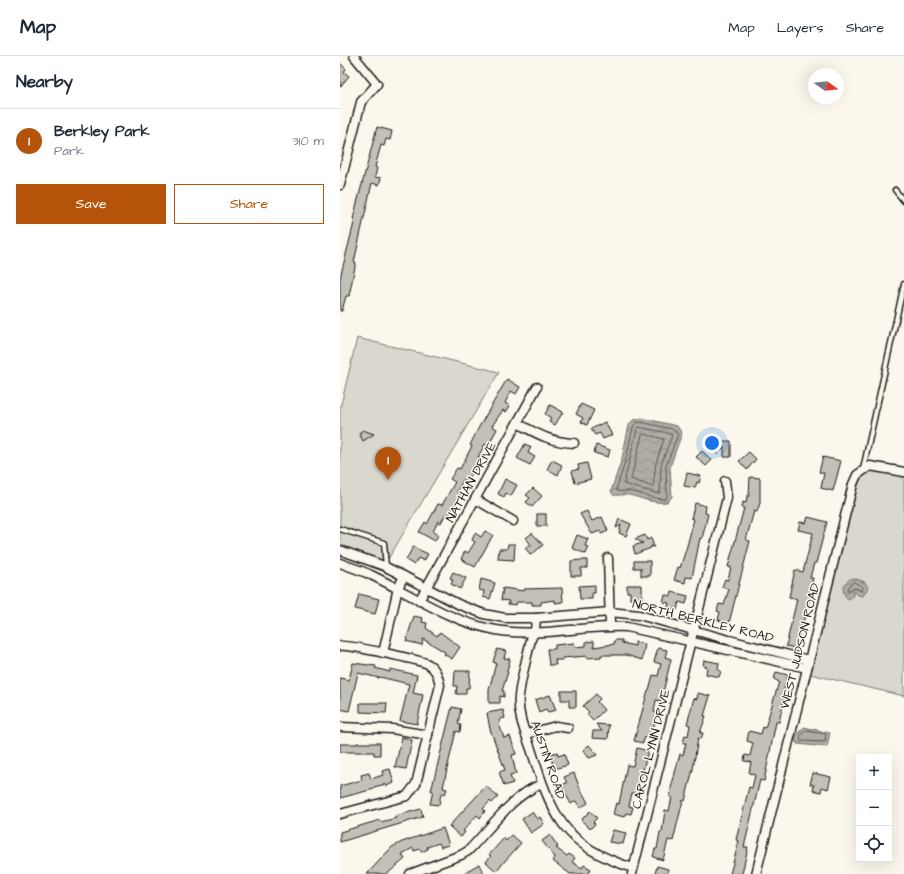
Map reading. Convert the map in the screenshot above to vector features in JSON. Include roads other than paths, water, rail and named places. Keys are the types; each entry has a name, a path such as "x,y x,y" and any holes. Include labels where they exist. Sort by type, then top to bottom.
{"street":[{"path":"340,185 343,159 361,102 376,84 354,56"},
{"name":"NATHAN DRIVE","path":"419,600 537,387"},
{"path":"518,423 540,436 558,443 574,443"},
{"path":"863,469 870,466 904,472"},
{"name":"WEST JUDSON ROAD","path":"756,874 845,510 857,475 863,469"},
{"name":"CAROL LYNN DRIVE","path":"632,871 727,498 725,481"},
{"path":"475,499 513,521"},
{"name":"NORTH BERKLEY ROAD","path":"340,550 386,567 460,606 484,614 505,618 536,618 610,612 639,615 808,664"},
{"path":"608,558 610,626"},
{"name":"NORTH BERKLEY ROAD","path":"340,563 370,574 440,612 471,624 497,630 535,633 610,626 627,627 808,664"},
{"path":"383,653 398,588 404,576"},
{"name":"AUSTIN ROAD","path":"536,618 535,633 531,639 519,696 519,711 542,784 554,811 574,838 584,847 632,871"},
{"path":"340,646 383,653 428,664 437,673 440,684 416,784 411,793 407,796 340,814"},
{"path":"526,734 556,726 568,728"},
{"path":"340,727 392,729 428,735"},
{"path":"410,874 468,851 520,796 532,788 542,784"}],"lane":[{"path":"895,190 904,201"},
{"path":"863,469 904,284"},
{"path":"340,529 384,543 386,567"}],"water":[{"path":"642,418 677,426 682,433 670,467 672,497 667,502 652,501 629,495 613,495 611,491 622,458 629,425 633,420"},
{"path":"853,578 865,582 868,588 863,596 858,595 854,591 852,597 848,599 845,596 843,587 846,582"},
{"path":"804,727 830,733 827,747 797,744 795,740 798,733"}],"place":[{"name":"Berkley Park","path":"388,480"}]}
